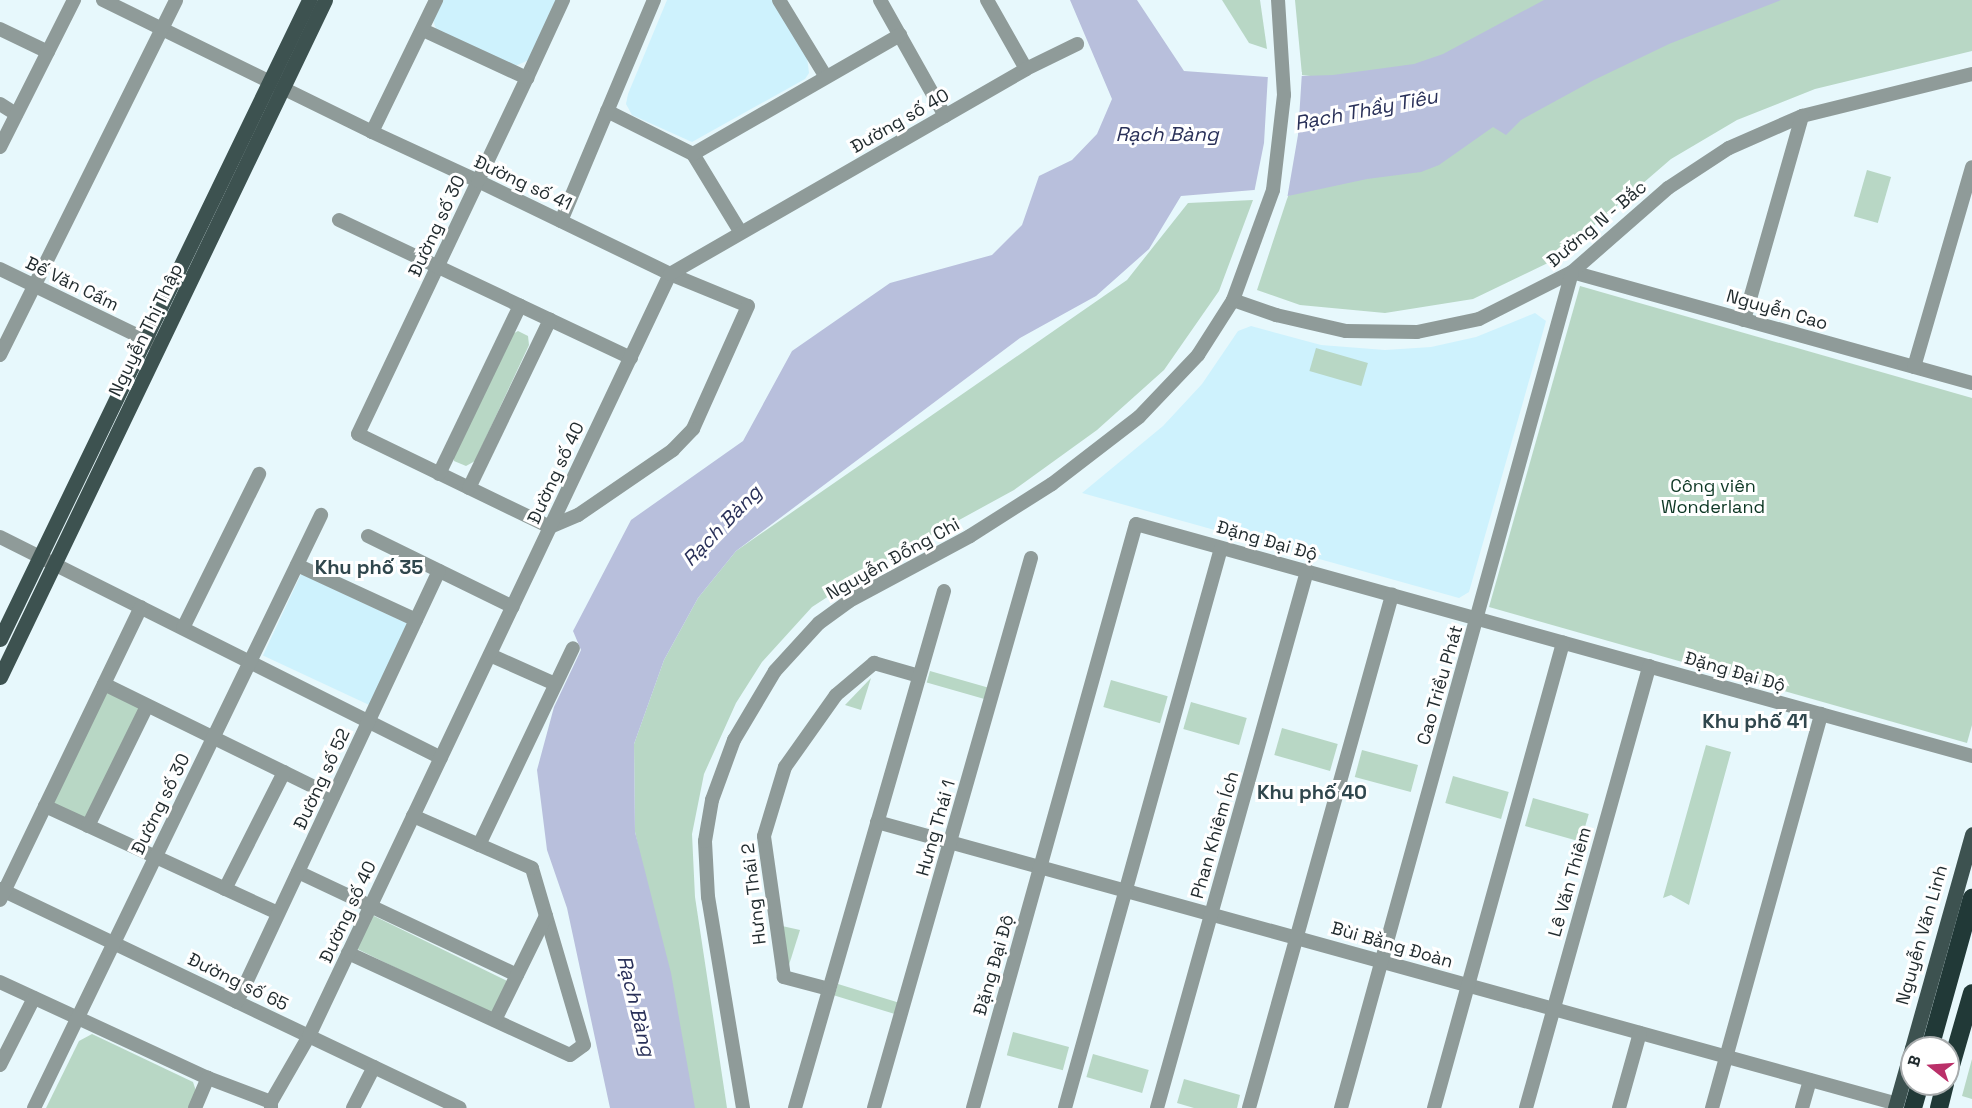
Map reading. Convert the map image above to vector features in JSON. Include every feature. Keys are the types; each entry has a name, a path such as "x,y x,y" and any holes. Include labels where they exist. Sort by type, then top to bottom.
{"highway":[{"name":"Nguyễn Văn Linh","path":"1932,1036 1953,935 1972,898"},
{"path":"1960,1036 1972,993"}],"main road":[{"name":"Nguyễn Thị Thập","path":"0,677 160,346 278,84 309,0"},
{"name":"Nguyễn Thị Thập","path":"0,639 146,339 278,84 325,0"},
{"name":"Nguyễn Văn Linh","path":"1916,1036 1953,935 1972,834"}],"street":[{"path":"0,147 74,0"},
{"path":"103,0 278,84"},
{"path":"0,355 176,0"},
{"path":"372,132 436,0"},
{"name":"Đường số 30","path":"439,474 358,435 563,0"},
{"path":"561,221 653,0"},
{"path":"779,0 826,77"},
{"path":"880,0 945,116"},
{"path":"987,0 1026,69"},
{"name":"Nguyễn Đổng Chi","path":"743,1108 708,897 705,841 722,770 754,704 775,671 819,623 849,601 970,536 1028,500 1139,417 1198,355 1233,300 1254,251 1271,198 1281,142 1284,70 1279,1"},
{"path":"0,29 48,52"},
{"path":"423,30 527,78"},
{"path":"693,154 900,35"},
{"name":"Đường số 40","path":"271,1105 309,1036 670,274 1026,69 1077,44"},
{"name":"Đường N - Bắc","path":"1233,300 1276,315 1346,331 1417,332 1479,319 1572,272 1697,166 1802,116 1972,74"},
{"name":"Đường số 41","path":"278,84 372,132 670,274 748,306 693,429 673,450 578,515 550,527"},
{"path":"0,104 16,114"},
{"path":"607,111 693,154 741,233"},
{"path":"1744,320 1802,116"},
{"path":"1914,367 1972,167"},
{"path":"339,220 631,358"},
{"name":"Bế Văn Cấm","path":"0,269 160,346"},
{"name":"Nguyễn Cao","path":"1572,272 1972,383"},
{"name":"Cao Triều Phát","path":"1341,1108 1478,619 1572,272"},
{"path":"520,306 439,474 550,527"},
{"path":"469,488 550,320"},
{"path":"183,628 259,474"},
{"name":"Đường số 30","path":"34,1108 321,515"},
{"name":"Đặng Đại Độ","path":"973,1108 1136,524 1972,756"},
{"path":"368,536 513,607"},
{"path":"0,537 441,758"},
{"path":"1065,1108 1221,548"},
{"name":"Hưng Thái 1","path":"874,1108 1031,558"},
{"path":"297,566 416,620"},
{"name":"Đường số 52","path":"237,1002 439,571"},
{"name":"Phan Khiêm Ích","path":"1157,1108 1307,571"},
{"path":"795,1108 944,591"},
{"path":"1249,1108 1392,595"},
{"path":"1,893 141,607"},
{"path":"1434,1108 1563,643"},
{"path":"479,845 573,648"},
{"path":"490,655 555,684"},
{"name":"Hưng Thái 2","path":"829,989 784,977 773,921 764,836 785,767 836,695 874,663 920,676"},
{"name":"Lê Văn Thiêm","path":"1526,1108 1649,666"},
{"path":"104,684 333,796"},
{"path":"88,826 147,706"},
{"path":"1712,1108 1821,714"},
{"path":"225,889 284,772"},
{"path":"45,806 278,913"},
{"path":"348,953 570,1055 584,1045 532,868 413,816"},
{"name":"Bùi Bằng Đoàn","path":"877,822 1297,936 1904,1107"},
{"path":"298,872 517,975"},
{"name":"Đường số 65","path":"1,893 113,943 460,1108"},
{"path":"495,1020 546,916"},
{"path":"0,982 271,1105"},
{"path":"0,1065 34,998"},
{"path":"1619,1108 1640,1033"},
{"path":"354,1108 374,1067"},
{"path":"195,1108 208,1078"},
{"path":"1802,1108 1810,1080"}],"shaded area":[{"path":"441,0 556,0 529,60 515,66 437,32 433,20"},
{"path":"667,0 773,0 807,57 809,73 805,79 692,142 632,115 626,104 628,94"},
{"path":"1535,313 1546,321 1469,592 1459,598 1082,493 1163,426 1202,384 1238,331 1251,326 1321,345 1385,350 1431,347 1476,337"},
{"path":"301,574 409,624 371,706 263,656"}],"green space":[{"path":"1222,0 1260,0 1267,49 1249,43"},
{"path":"1295,0 1595,0 1375,84 1302,75"},
{"path":"1709,0 1972,0 1972,51 1815,89 1737,120 1671,159 1554,260 1473,299 1385,313 1300,305 1257,290 1288,196"},
{"path":"1867,170 1891,177 1878,223 1854,216"},
{"path":"1253,200 1219,291 1164,370 1097,430 1014,490 875,566 812,607 762,662 736,703 704,774 692,834 695,897 727,1108 694,1108 635,832 634,744 664,660 698,598 736,551 1127,280 1188,203"},
{"name":"Công viên Wonderland","path":"1580,286 1972,398 1972,725 1967,743 1489,607"},
{"path":"518,331 528,336 529,345 475,461 466,466 454,461 454,452 509,336"},
{"path":"1316,348 1368,363 1361,386 1309,371"},
{"path":"930,671 989,688 985,699 927,683"},
{"path":"871,678 861,710 845,705"},
{"path":"1111,680 1168,696 1160,723 1103,707"},
{"path":"107,689 141,705 87,821 53,805"},
{"path":"1191,702 1247,718 1239,745 1183,729"},
{"path":"1282,728 1338,744 1330,771 1274,755"},
{"path":"1706,745 1731,752 1689,905 1671,895 1663,898"},
{"path":"1362,750 1418,765 1411,792 1355,777"},
{"path":"1453,776 1509,792 1501,819 1445,803"},
{"path":"1533,798 1589,814 1581,842 1525,826"},
{"path":"372,915 508,981 491,1014 356,948"},
{"path":"782,926 800,930 788,968"},
{"path":"838,984 898,1002 895,1014 834,995"},
{"path":"1013,1032 1069,1047 1063,1070 1007,1055"},
{"path":"92,1034 193,1082 197,1094 191,1108 46,1108 79,1041"},
{"path":"1093,1054 1149,1070 1142,1093 1086,1077"},
{"path":"1972,1059 1972,1099 1962,1096"},
{"path":"1184,1079 1240,1095 1237,1108 1194,1108 1177,1103"}],"water":[{"name":"Rạch Bàng","path":"1070,0 1137,0 1184,71 1267,77 1333,75 1414,64 1443,54 1544,0 1781,0 1669,44 1594,80 1521,120 1506,135 1493,127 1439,165 1421,172 1367,179 1288,196 1254,190 1181,196 1149,249 1096,296 1020,338 736,551 698,598 664,660 634,744 635,832 671,973 695,1108 610,1108 567,908 547,850 537,770 554,707 581,650 573,631 631,520 743,441 792,351 890,283 992,255 1022,225 1039,176 1072,160 1097,134 1112,99"}],"pier":[{"path":"1302,72 1298,135 1287,199 1254,193 1264,143 1268,74"}],"district":[{"name":"Khu phố 35","path":"369,567"},
{"name":"Khu phố 41","path":"1755,721"},
{"name":"Khu phố 40","path":"1312,792"}],"water label":[{"name":"Rạch Thầy Tiêu","path":"1366,110"}]}
